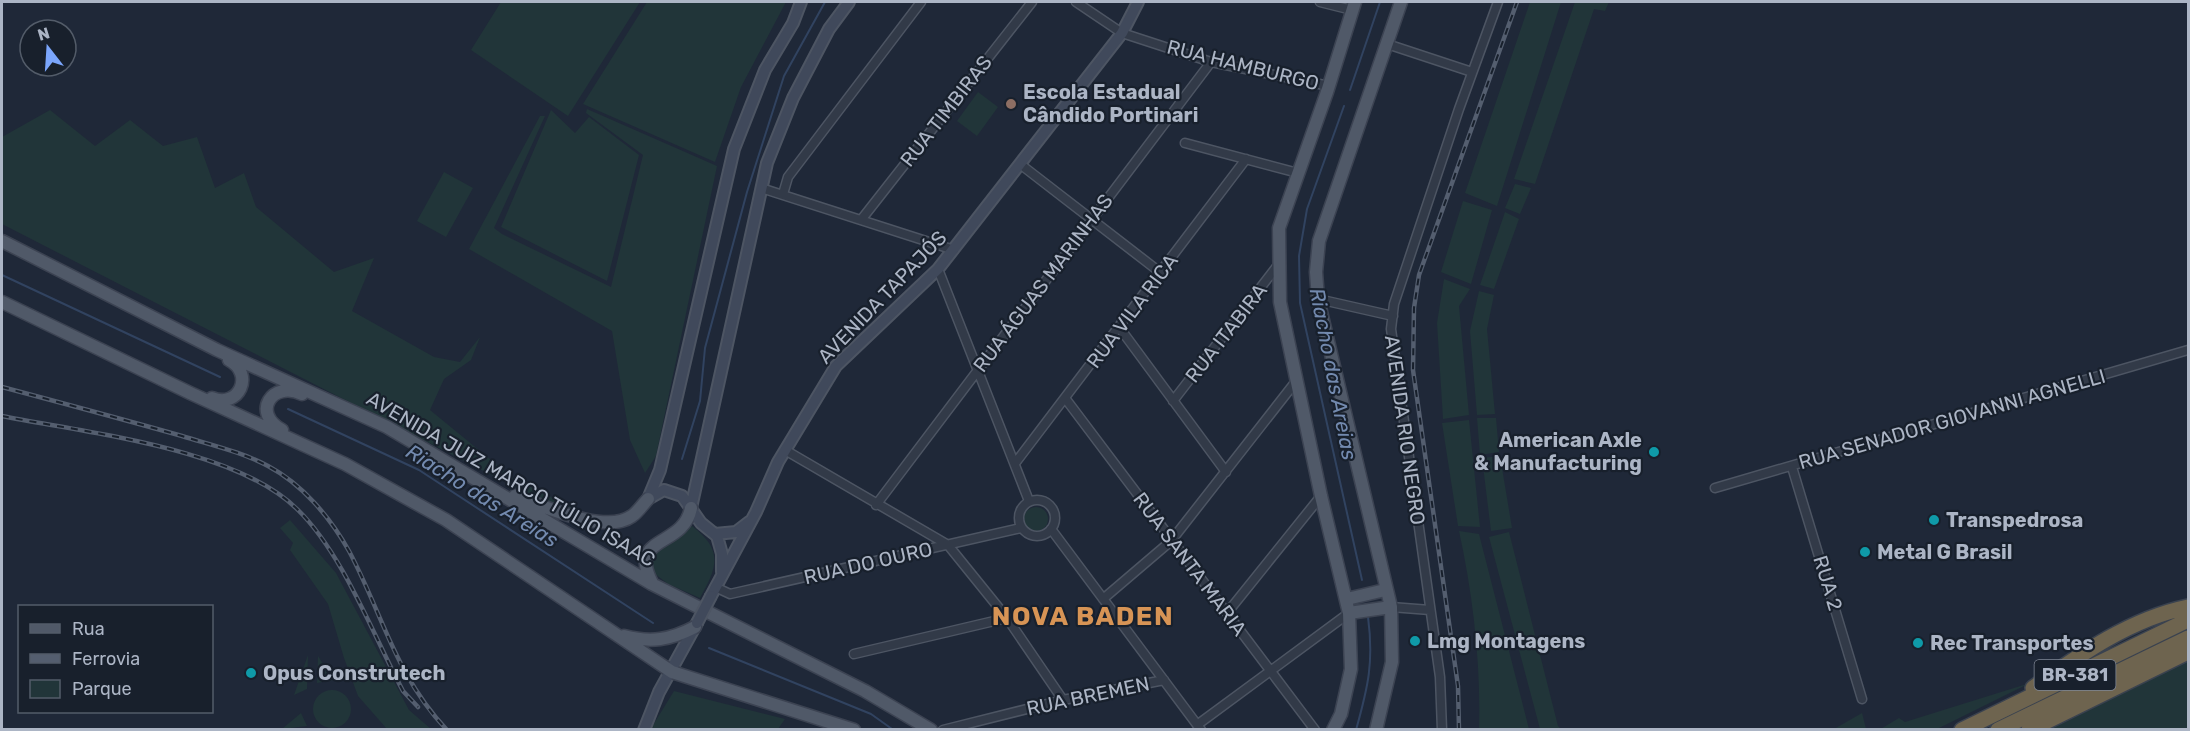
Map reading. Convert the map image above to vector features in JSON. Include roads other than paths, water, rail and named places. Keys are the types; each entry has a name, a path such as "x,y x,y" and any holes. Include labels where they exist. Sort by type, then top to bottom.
{"highway":[{"path":"1998,712 2098,642 2151,618 2188,607"},
{"name":"BR-381","path":"1962,729 2188,620"},
{"name":"BR-381","path":"1998,729 2188,638"},
{"name":"BR-381","path":"2029,729 2188,652"}],"main road":[{"path":"648,499 660,470 734,149 765,70 793,22 801,2"},
{"path":"652,584 645,570 646,553 652,546 682,529 688,521 767,163 792,98 829,29 849,2"},
{"name":"AVENIDA TAPAJÓS","path":"696,625 756,512 785,450 836,366 938,269 954,250 1122,33 1138,2"},
{"path":"1376,729 1392,662 1391,607 1385,590 1318,299 1316,272 1319,240 1401,2"},
{"path":"1333,729 1341,714 1351,669 1349,613 1321,496 1280,302 1279,228 1329,86 1353,6"},
{"name":"AVENIDA JUIZ MARCO TÚLIO ISAAC","path":"2,241 217,350 387,427 652,584 865,691 931,729"},
{"path":"2,302 341,462"},
{"path":"147,372 180,382 216,400 226,400 235,396 242,388 243,378 240,368 233,361 177,335 155,317"},
{"path":"387,427 342,413 293,390 283,390 273,395 267,404 267,414 271,424 447,520 672,672 854,729"},
{"path":"491,488 574,516 608,524 632,517 648,499 664,490 675,492 691,508 701,523 715,534 722,554 722,577"},
{"path":"715,534 728,534 745,528 756,512"},
{"path":"1347,598 1385,590"},
{"path":"1349,613 1391,607"},
{"path":"614,633 636,639 660,640 677,636 696,625"},
{"path":"644,729 659,692 696,625"}],"street":[{"path":"783,194 788,177 921,2"},
{"name":"RUA TIMBIRAS","path":"861,220 1032,2"},
{"name":"RUA HAMBURGO","path":"1076,2 1122,33 1211,62 1329,86"},
{"path":"1320,2 1353,6"},
{"name":"AVENIDA RIO NEGRO","path":"1442,729 1440,677 1391,329 1394,304 1498,2"},
{"path":"1387,44 1472,72"},
{"name":"RUA ÁGUAS MARINHAS","path":"876,504 1211,62"},
{"path":"1185,143 1298,173"},
{"name":"RUA VILA RICA","path":"1016,462 1246,159"},
{"path":"1020,165 1161,273"},
{"path":"761,188 954,250"},
{"name":"RUA ITABIRA","path":"1173,401 1278,265"},
{"path":"938,269 1016,462 1029,501"},
{"path":"1318,299 1393,316"},
{"path":"1119,327 1226,472"},
{"name":"RUA SENADOR GIOVANNI AGNELLI","path":"1715,488 2188,350"},
{"path":"1103,599 1171,541 1297,380"},
{"name":"RUA SANTA MARIA","path":"1065,398 1315,729"},
{"path":"785,450 948,545 1007,618 1063,700"},
{"name":"RUA 2","path":"1792,467 1862,699"},
{"path":"1227,613 1321,496"},
{"path":"1041,500 1052,506 1055,518 1051,529 1036,536 1021,528 1019,513 1029,501 1041,500"},
{"name":"RUA DO OURO","path":"713,592 730,594 1021,528"},
{"path":"1051,529 1199,727 1349,613"},
{"path":"1391,607 1430,610"},
{"path":"854,654 1007,618"},
{"name":"RUA BREMEN","path":"943,729 1063,700 1164,680"}],"waterway":[{"path":"682,459 700,401 705,348 747,192 784,76 825,2"},
{"name":"Riacho das Areias","path":"1350,90 1380,2"},
{"name":"Riacho das Areias","path":"1344,106 1307,209 1299,256 1300,303 1362,580"},
{"name":"Riacho das Areias","path":"2,275 220,377"},
{"name":"Riacho das Areias","path":"288,409 419,470 653,623"},
{"name":"Riacho das Areias","path":"1356,730 1369,674 1368,617"},
{"name":"Riacho das Areias","path":"709,648 871,714 892,729"}],"railway":[{"path":"1459,730 1458,686 1413,370 1414,308 1419,275 1517,2"},
{"path":"2,387 226,449 268,466 292,482 324,514 341,538 361,575 402,666 429,709 447,730"},
{"path":"2,416 117,437 200,457 238,472 271,489 298,510 329,549 356,596 403,691 418,707"}],"place":[{"name":"Escola Estadual Cândido Portinari","path":"1011,104"},
{"name":"American Axle & Manufacturing","path":"1654,452"},
{"name":"Transpedrosa","path":"1934,520"},
{"name":"Metal G Brasil","path":"1865,552"},
{"name":"Lmg Montagens","path":"1415,641"},
{"name":"Rec Transportes","path":"1918,643"},
{"name":"Opus Construtech","path":"251,673"}],"district":[{"name":"NOVA BADEN","path":"1083,616"}]}
